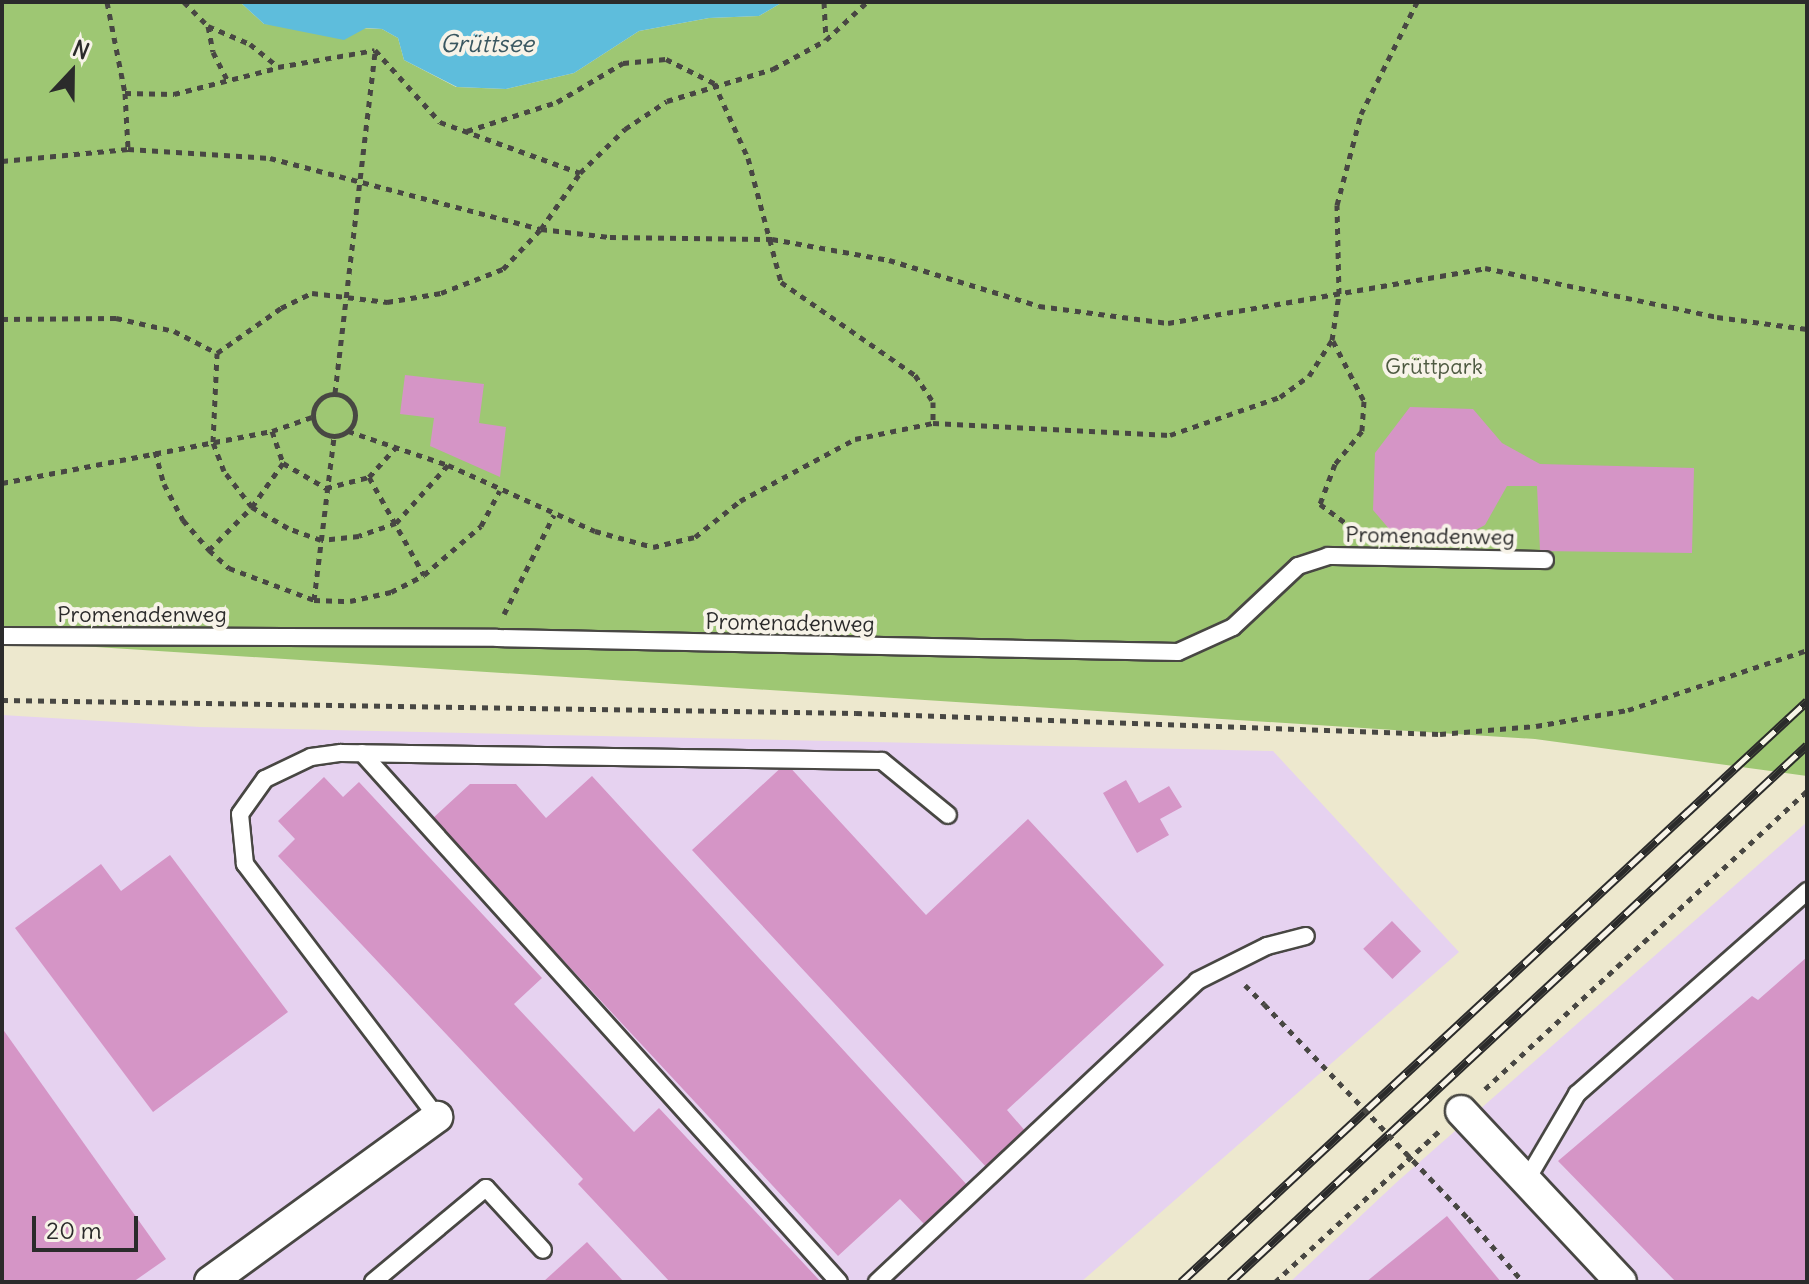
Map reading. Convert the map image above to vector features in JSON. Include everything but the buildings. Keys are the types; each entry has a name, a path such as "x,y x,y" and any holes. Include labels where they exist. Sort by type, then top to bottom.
{"street":[{"path":"1461,1111 1621,1282"},
{"path":"210,1282 437,1117"}],"lane":[{"name":"Promenadenweg","path":"2,636 497,638 1178,652 1233,627 1298,566 1328,556 1545,560"},
{"path":"362,753 839,1282"},
{"path":"437,1117 245,864 240,814 265,779 311,757 362,753 882,761 948,815"},
{"path":"1526,1181 1577,1094 1807,891"},
{"path":"877,1282 1197,981 1267,946 1306,936"},
{"path":"373,1282 486,1188 543,1250"}],"path":[{"path":"107,2 125,93 128,149"},
{"path":"184,2 208,26 250,44 278,67"},
{"path":"824,2 826,40"},
{"path":"217,353 281,308 312,293 347,294 387,302 441,293 503,269 541,229 580,173 625,129 667,101 714,83 773,69 826,40 867,2"},
{"path":"335,393 315,404 312,417 320,430 334,436 348,431 398,445 554,515 653,547 695,537 740,501 855,439 933,423 1170,435 1280,397 1309,376 1332,340 1339,294 1337,205 1357,129 1417,2"},
{"path":"208,26 213,52 229,83"},
{"path":"125,93 174,94 229,83 278,67 375,50 389,60 440,122 580,173"},
{"path":"335,393 357,178 375,50"},
{"path":"467,131 557,102 623,63 645,58 666,59 714,83 748,158 781,282 915,375 933,402 933,423"},
{"path":"2,161 128,149 270,158 357,178 541,229 610,237 772,239 889,260 1039,306 1168,323 1485,268 1717,317 1807,329"},
{"path":"2,319 116,318 174,331 217,353"},
{"path":"1332,340 1364,401 1362,431 1335,464 1320,504 1387,555"},
{"path":"217,353 213,442 224,471 252,507 321,540 359,536 396,523 448,465"},
{"path":"335,393 350,400 356,415 348,431"},
{"path":"2,483 155,451 272,431 312,417"},
{"path":"272,431 283,463 326,488 369,477 398,445"},
{"path":"314,600 334,436"},
{"path":"155,451 164,484 183,520 209,550 229,568 314,600 350,601 391,592 424,575 481,526 500,491"},
{"path":"209,550 252,507 283,463"},
{"path":"369,477 424,575"},
{"path":"497,638 506,609 554,515"},
{"path":"2,700 856,713 1440,734 1536,726 1628,710 1807,650"},
{"path":"1275,1282 1807,791"},
{"path":"1264,1004 1468,1218 1523,1282"}],"shaded area":[{"path":"2,715 200,727 1273,751 1459,952 1081,1282 2,1282"},
{"path":"1807,822 1807,1282 1290,1282 1398,1181"}],"green space":[{"name":"Grüttpark","path":"2,2 240,2 264,24 382,29 398,38 404,60 456,87 506,89 574,73 639,31 709,18 759,16 783,2 1807,2 1807,776 1535,739 2,641"}],"water":[{"name":"Grüttsee","path":"240,2 783,2 759,16 709,18 639,31 574,73 506,89 457,87 404,60 398,38 382,29 366,28 344,40 264,24"}],"railway":[{"path":"1181,1282 1807,701"},
{"path":"1230,1282 1807,745"}]}
